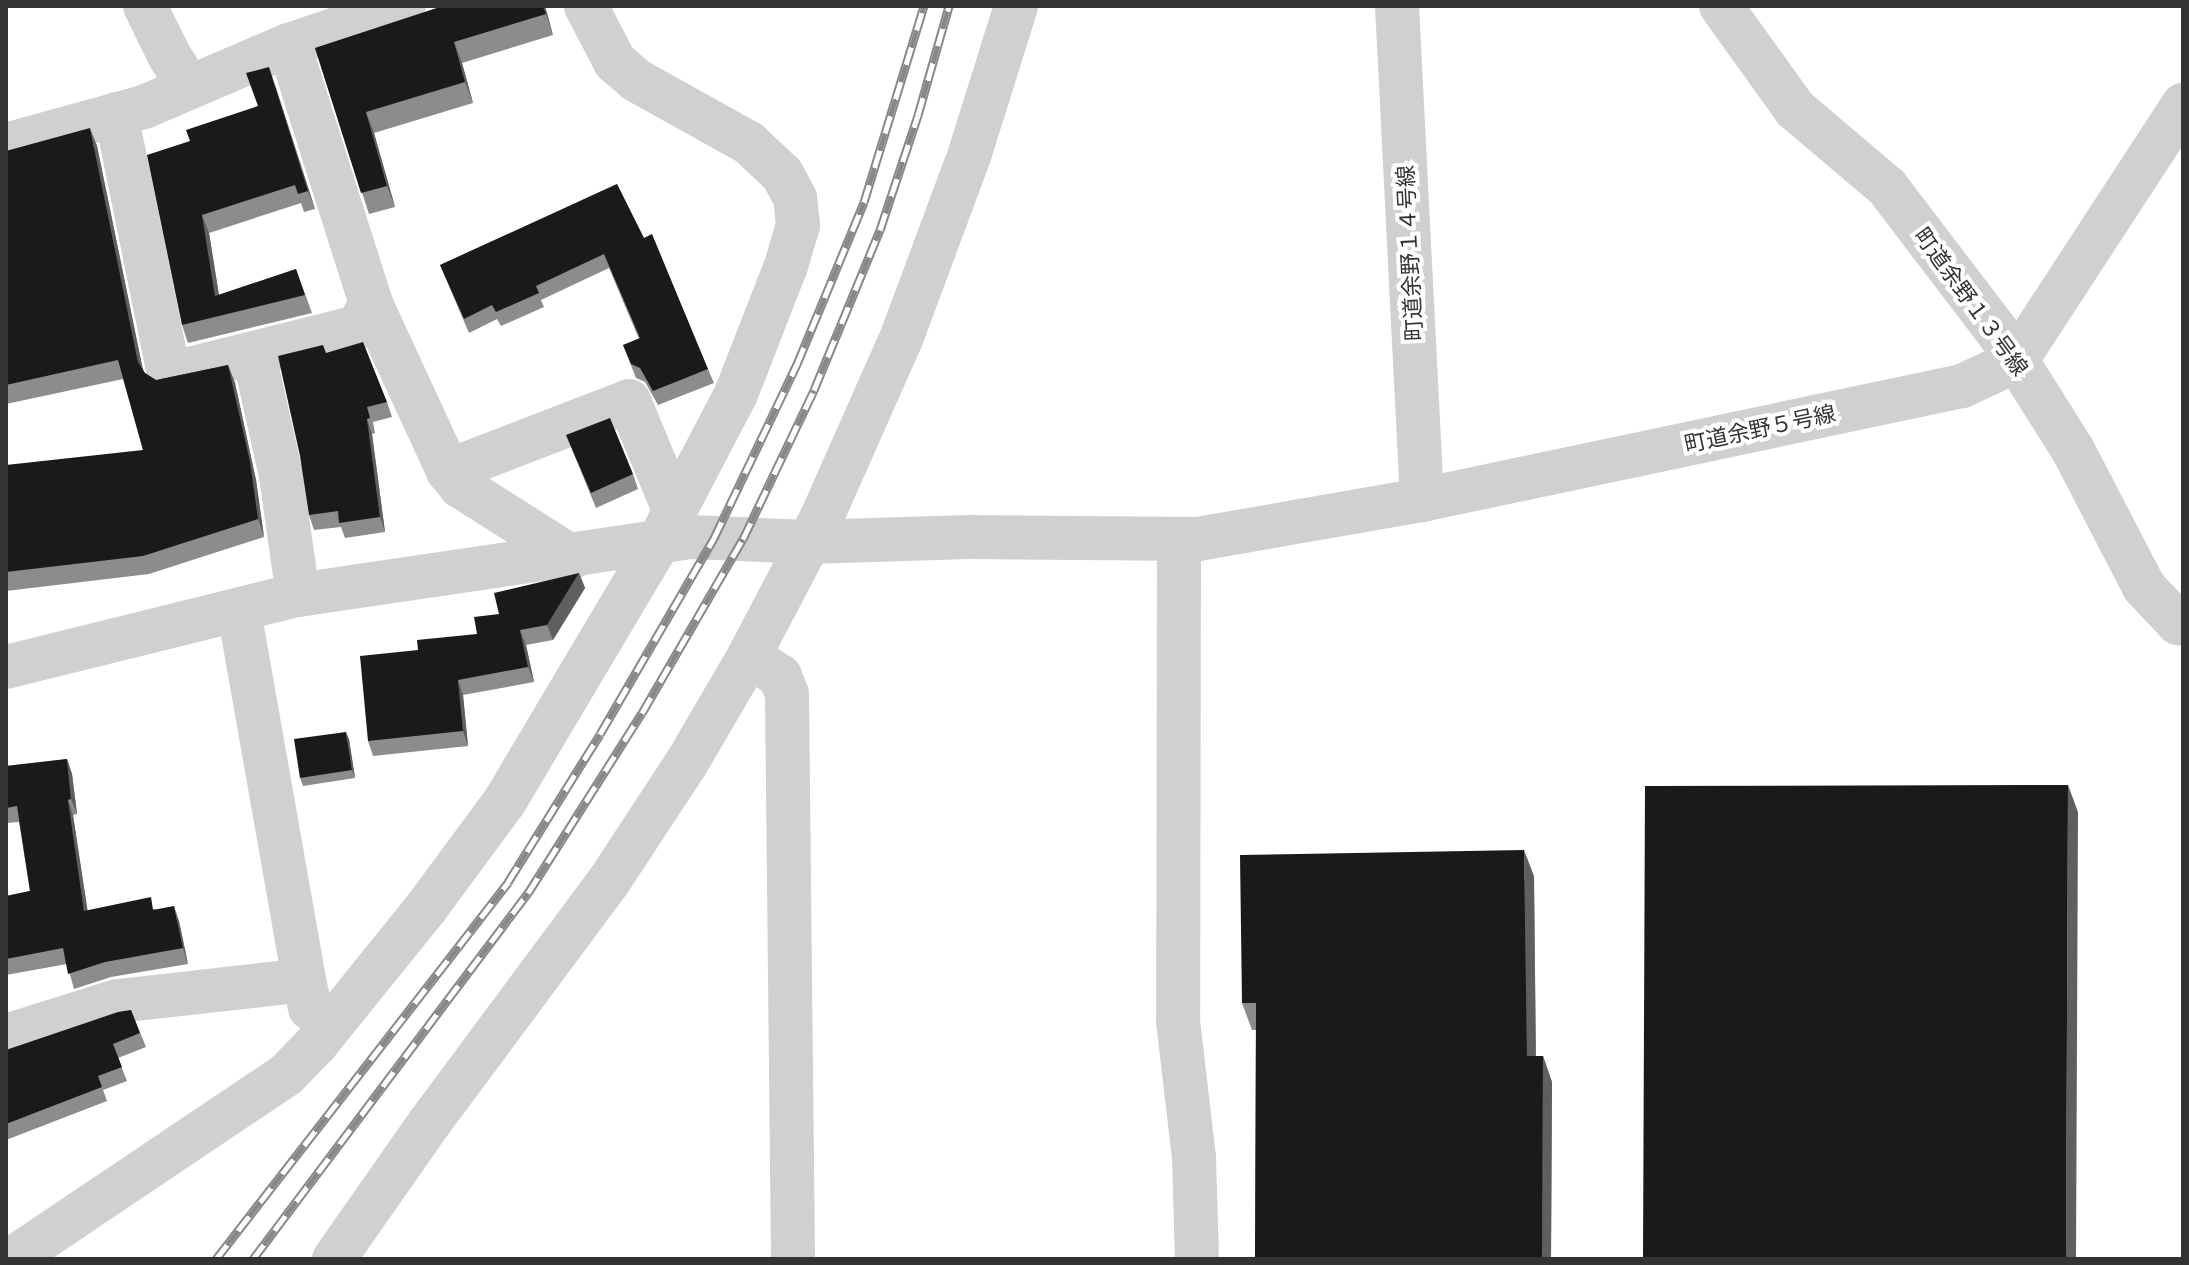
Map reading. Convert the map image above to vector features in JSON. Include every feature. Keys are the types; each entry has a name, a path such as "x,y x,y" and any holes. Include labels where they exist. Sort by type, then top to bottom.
{"street":[{"path":"145,6 189,87"},
{"path":"6,145 144,107 289,45 404,6"},
{"path":"11,1248 287,1074 317,1043 426,908 505,801 666,528 736,394 786,266 798,210 782,174 749,143 636,80 615,62 586,6"},
{"path":"334,1259 430,1122 609,881 686,764 749,656 809,542 895,352 931,261 1016,6"},
{"name":"町道余野１４号線","path":"1397,6 1422,500"},
{"name":"町道余野１３号線","path":"1721,6 1795,109 1887,187 2003,339 2073,450 2144,587 2178,623 2183,624"},
{"path":"289,45 371,304 448,471 460,486 572,557"},
{"path":"2016,361 2183,105"},
{"path":"116,114 169,374 358,327 371,304"},
{"path":"254,355 281,476 298,595"},
{"name":"町道余野５号線","path":"6,667 298,595 572,557 666,528 691,537 809,542 969,537 1189,539 1422,500 1962,386 2016,361"},
{"path":"448,471 629,401 666,528"},
{"path":"1189,539 1178,1021 1194,1158 1197,1259"},
{"path":"239,611 317,1043"},
{"path":"749,656 780,676 787,694 793,1259"},
{"path":"6,1036 118,1001 304,980"}],"building":[{"path":"443,6 543,6 546,14 454,42 465,82 366,112 387,186 361,193 315,48"},
{"path":"269,67 308,191 298,194 295,185 202,215 215,296 296,269 305,295 182,325 147,155 190,141 186,130 258,106 246,73"},
{"path":"90,128 138,362 145,373 156,380 228,365 250,462 258,519 143,556 6,572 6,465 143,450 118,360 6,385 6,151"},
{"path":"617,184 644,238 652,234 708,369 653,391 640,368 631,364 623,345 640,338 604,254 536,286 539,293 496,312 492,305 464,319 440,265"},
{"path":"363,342 387,402 367,407 380,517 339,523 338,511 309,515 300,456 278,356 323,345 326,353"},
{"path":"610,418 633,474 591,493 566,435"},
{"path":"579,573 547,625 520,630 528,667 458,680 463,731 368,741 360,656 418,650 417,640 477,634 474,617 499,614 494,593"},
{"path":"346,732 352,770 300,778 294,739"},
{"path":"67,759 71,799 68,800 84,911 151,897 153,910 174,906 183,948 105,962 68,974 63,948 6,959 6,896 30,891 17,806 6,808 6,766"},
{"path":"2068,785 2066,1259 1643,1259 1645,786"},
{"path":"1524,850 1527,1056 1543,1056 1542,1259 1255,1259 1256,1003 1242,1003 1240,855"},
{"path":"131,1010 140,1033 113,1044 122,1067 98,1076 102,1087 6,1124 6,1050"}],"railway":[{"path":"216,1259 508,882 600,734 714,538 797,364 864,202 924,6"},
{"path":"253,1259 528,893 642,713 743,539 814,390 880,230 918,115 949,6"}]}
